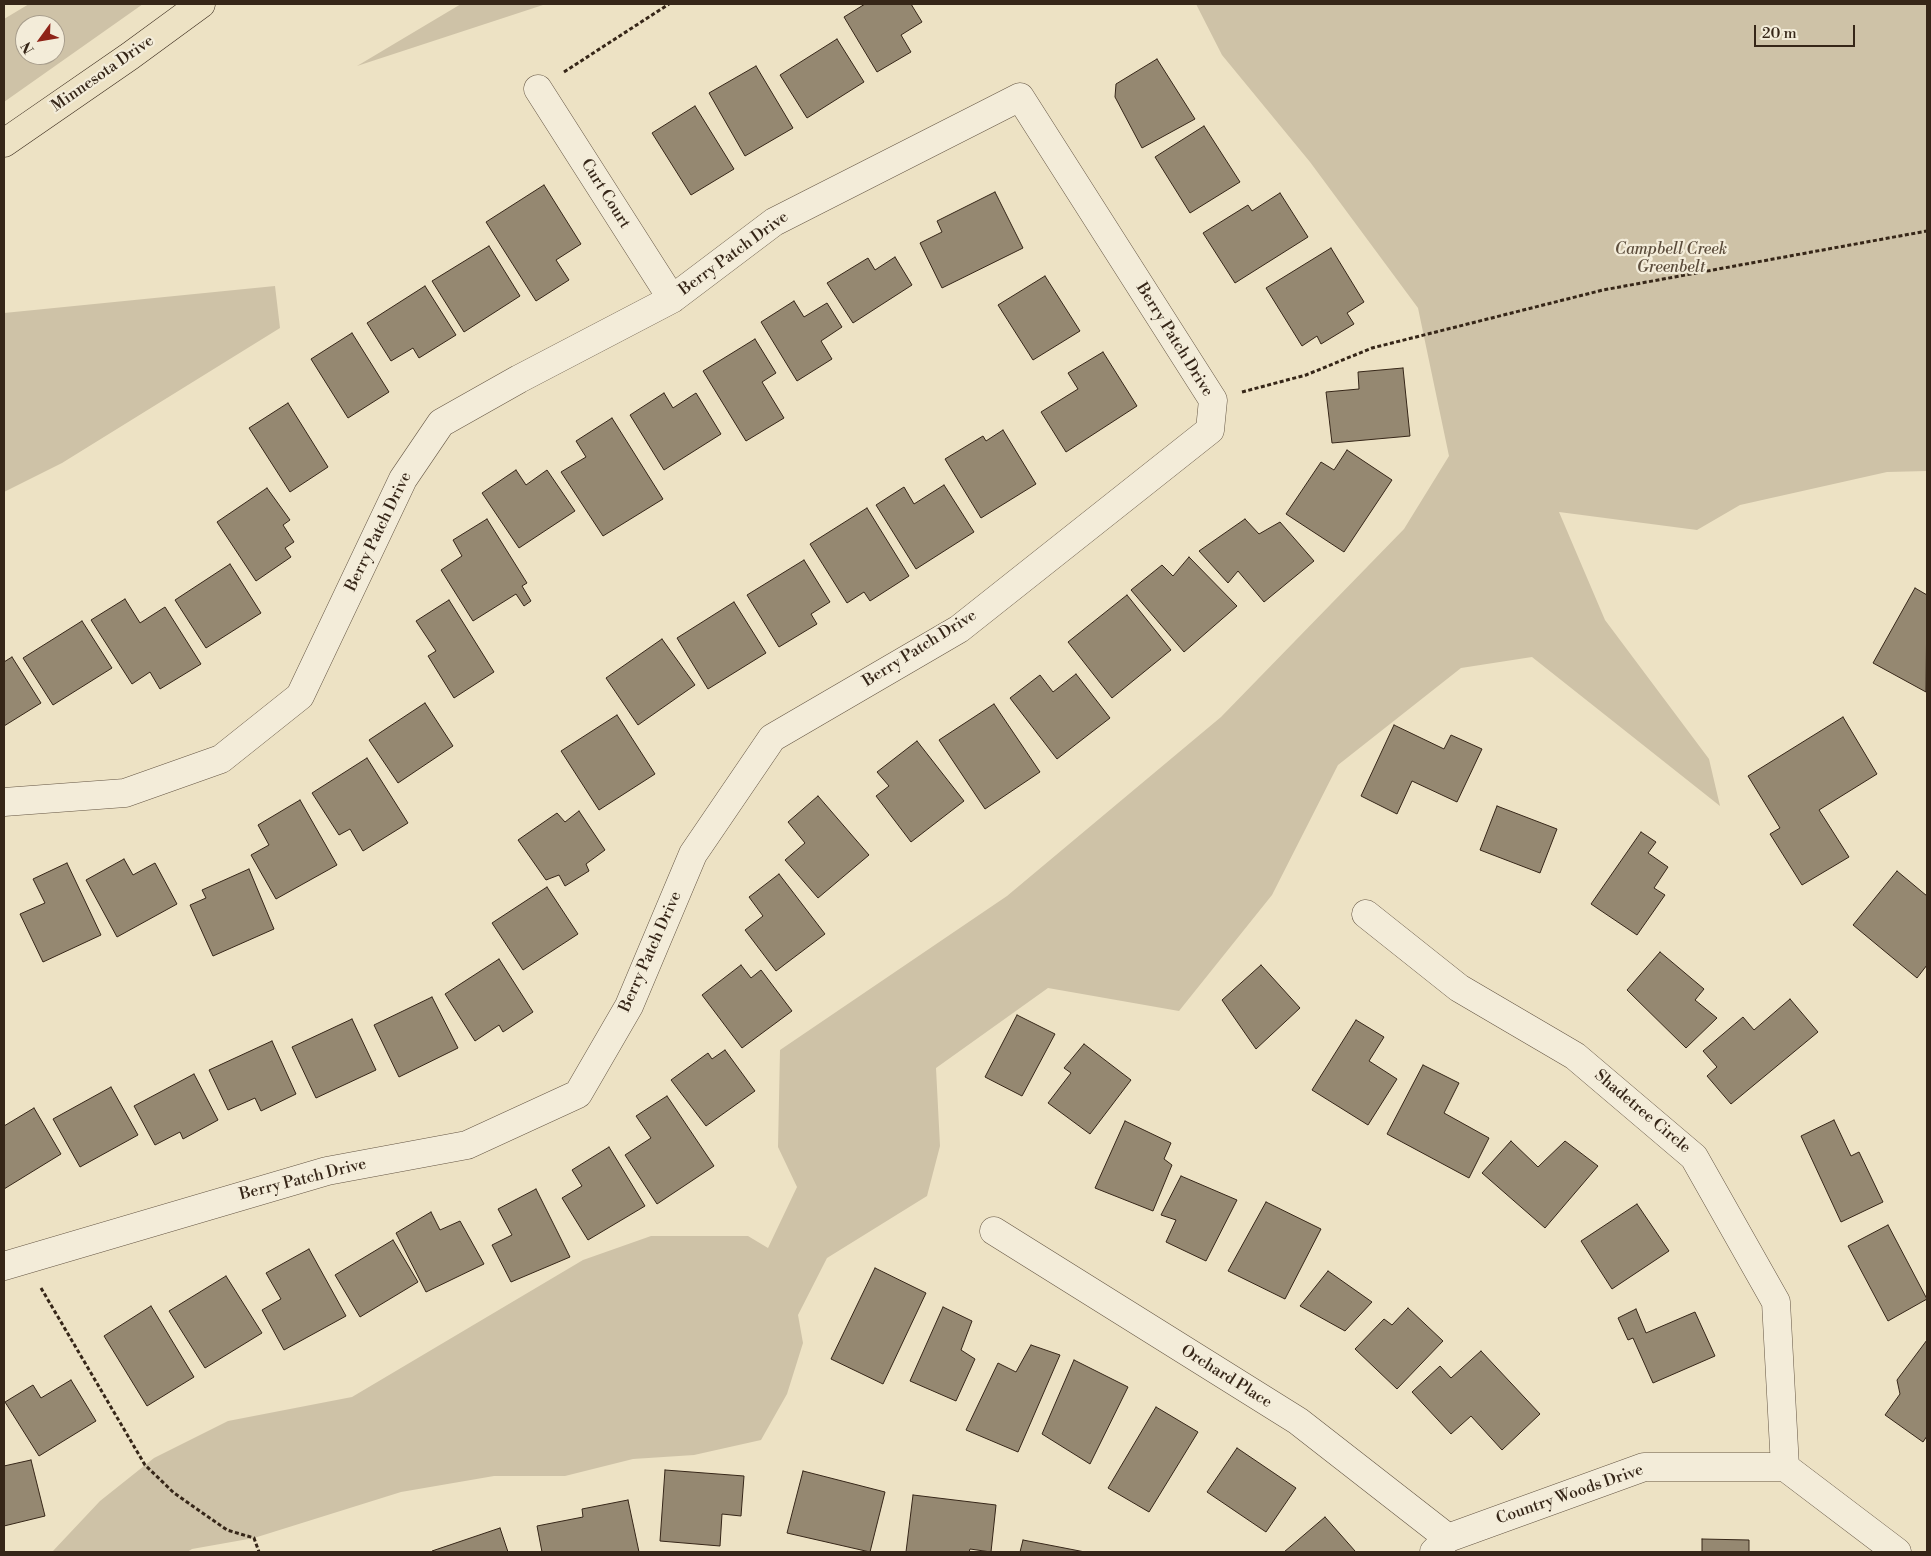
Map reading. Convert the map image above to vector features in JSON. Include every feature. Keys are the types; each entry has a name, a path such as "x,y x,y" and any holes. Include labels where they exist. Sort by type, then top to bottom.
{"highway":[{"name":"Minnesota Drive","path":"4,143 130,56 201,4"},
{"path":"130,56 214,4"}],"street":[{"name":"Curt Court","path":"538,88 672,299"},
{"name":"Berry Patch Drive","path":"4,802 126,793 221,759 300,696 403,479 441,423 672,299 774,222 1020,97 1213,400 1210,430 959,629 772,738 693,854 629,1006 578,1094 467,1145 327,1171 16,1262"},
{"name":"Shadetree Circle","path":"1366,914 1459,988 1575,1056 1694,1157 1776,1302 1785,1467"},
{"name":"Orchard Place","path":"994,1231 1298,1422 1441,1545"},
{"name":"Country Woods Drive","path":"1441,1545 1644,1467 1785,1467"},
{"path":"1785,1467 1897,1552"}],"path":[{"path":"538,88 668,4"},
{"path":"1213,400 1306,375 1372,348 1604,290 1927,231"},
{"path":"16,1262 36,1280 145,1465 174,1494 227,1530 254,1538 259,1552"}],"green space":[{"path":"29,4 143,4 65,59 65,15 15,15 15,65 56,65 4,102 4,19"},
{"path":"461,4 546,4 357,66"},
{"name":"Campbell Creek Greenbelt","path":"1196,4 1927,4 1927,471 1887,472 1740,505 1697,530 1559,512 1605,620 1709,759 1720,806 1532,657 1461,668 1338,765 1272,895 1179,1011 1048,988 936,1068 940,1146 927,1196 827,1258 798,1315 803,1343 787,1394 761,1440 694,1455 633,1459 565,1476 494,1476 401,1492 254,1538 192,1549 187,1552 52,1552 100,1501 154,1458 228,1421 352,1397 583,1260 651,1236 748,1236 768,1248 797,1187 778,1147 780,1050 1007,896 1221,717 1404,529 1449,456 1418,308 1310,162 1222,55"},
{"path":"275,286 280,328 62,463 4,492 4,313"}],"building":[{"path":"865,4 911,4 922,22 901,35 911,52 877,72 844,17"},
{"path":"837,39 864,82 807,118 780,75"},
{"path":"1157,59 1195,119 1142,148 1115,97 1116,84"},
{"path":"756,66 793,128 745,156 709,93"},
{"path":"695,106 734,169 691,195 652,133"},
{"path":"1204,126 1240,182 1190,213 1155,157"},
{"path":"544,185 581,244 556,260 569,280 536,301 486,222"},
{"path":"995,192 1023,248 942,288 920,243 942,232 937,221"},
{"path":"1280,193 1308,237 1235,283 1203,233 1248,205 1252,211"},
{"path":"489,246 520,296 464,332 432,281"},
{"path":"1331,248 1364,302 1347,313 1354,324 1321,344 1317,336 1302,346 1266,288"},
{"path":"895,257 912,285 853,323 827,283 868,258 875,270"},
{"path":"1045,276 1080,331 1033,360 998,305"},
{"path":"425,286 456,335 419,358 413,348 391,361 367,323"},
{"path":"794,301 804,317 827,303 842,327 821,341 832,359 797,381 761,322"},
{"path":"352,333 389,392 348,418 311,359"},
{"path":"755,339 776,373 762,382 784,418 746,441 703,371"},
{"path":"1103,352 1137,406 1066,452 1041,412 1078,389 1068,373"},
{"path":"1403,368 1410,436 1332,443 1326,392 1359,389 1358,372"},
{"path":"664,393 673,408 696,393 721,434 664,470 630,415"},
{"path":"288,403 328,467 290,492 249,428"},
{"path":"612,418 663,499 603,536 561,472 586,457 576,441"},
{"path":"1003,430 1036,484 981,518 945,459 983,436 986,441"},
{"path":"1347,450 1392,480 1344,552 1286,514 1321,462 1334,470"},
{"path":"516,470 526,485 547,470 575,511 519,548 482,493"},
{"path":"944,485 974,532 916,569 876,505 904,487 914,504"},
{"path":"267,488 290,520 283,525 294,542 285,548 291,557 256,581 217,522"},
{"path":"867,508 909,576 870,601 864,592 847,603 810,544"},
{"path":"487,519 527,583 522,586 531,601 524,606 516,594 473,621 441,570 462,556 453,540"},
{"path":"1245,519 1259,534 1280,522 1314,561 1264,602 1238,571 1228,583 1199,551"},
{"path":"1189,557 1237,606 1184,652 1131,590 1162,565 1173,576"},
{"path":"804,560 830,602 811,614 817,624 779,647 747,595"},
{"path":"230,564 261,613 206,648 175,600"},
{"path":"1915,588 1927,595 1926,692 1873,663"},
{"path":"1127,595 1171,650 1112,698 1068,642"},
{"path":"125,599 140,623 165,607 201,664 160,689 150,672 132,684 91,620"},
{"path":"449,600 494,672 454,698 428,656 436,651 416,621"},
{"path":"734,602 766,653 708,689 677,638"},
{"path":"82,621 112,668 53,705 23,658"},
{"path":"662,639 695,685 638,725 606,678"},
{"path":"12,657 41,703 4,726 4,662"},
{"path":"1076,674 1110,718 1057,759 1010,698 1040,675 1053,692"},
{"path":"425,703 453,746 398,783 369,740"},
{"path":"994,704 1040,772 985,809 939,740"},
{"path":"617,715 655,774 599,810 561,751"},
{"path":"1843,717 1877,774 1819,810 1849,857 1802,885 1770,834 1780,828 1748,776"},
{"path":"1394,725 1444,749 1451,735 1482,749 1457,802 1412,781 1397,814 1361,796"},
{"path":"917,741 964,801 911,842 876,796 889,786 877,772"},
{"path":"367,758 408,823 363,851 350,829 339,835 312,793"},
{"path":"818,796 869,855 818,898 785,860 805,843 788,822"},
{"path":"300,800 337,865 276,899 251,855 269,845 258,825"},
{"path":"1497,806 1557,829 1540,873 1480,850"},
{"path":"579,811 605,850 586,864 589,871 565,886 559,875 546,880 518,840 557,813 565,822"},
{"path":"1641,832 1656,842 1648,853 1668,867 1654,888 1665,895 1637,935 1591,904"},
{"path":"124,859 133,875 155,863 177,904 117,937 86,880"},
{"path":"67,863 101,935 43,962 20,914 45,903 33,879"},
{"path":"249,869 274,929 213,956 190,905 206,898 202,890"},
{"path":"1897,871 1927,896 1927,965 1917,978 1853,925"},
{"path":"779,874 825,934 776,971 745,930 763,916 749,897"},
{"path":"547,887 578,934 523,970 492,923"},
{"path":"1660,952 1704,989 1695,1000 1717,1018 1686,1048 1627,990"},
{"path":"499,959 533,1012 503,1032 499,1025 475,1041 445,994"},
{"path":"741,965 751,978 761,970 792,1011 742,1048 702,995"},
{"path":"1261,965 1300,1008 1256,1049 1222,1000"},
{"path":"432,997 458,1048 399,1077 374,1025"},
{"path":"1790,999 1818,1032 1731,1104 1707,1076 1717,1067 1703,1051 1743,1017 1754,1030"},
{"path":"1017,1015 1055,1034 1022,1096 985,1077"},
{"path":"352,1019 376,1070 316,1098 292,1047"},
{"path":"1356,1020 1384,1037 1369,1061 1397,1079 1368,1125 1312,1090"},
{"path":"272,1041 296,1094 261,1111 255,1098 228,1110 209,1070"},
{"path":"1084,1044 1131,1080 1090,1134 1048,1103 1071,1073 1064,1068"},
{"path":"725,1050 755,1091 706,1126 671,1080 708,1053 712,1059"},
{"path":"1423,1065 1459,1083 1444,1113 1489,1138 1469,1178 1387,1134"},
{"path":"194,1074 218,1120 183,1139 180,1132 155,1145 134,1106"},
{"path":"111,1087 138,1135 80,1167 53,1119"},
{"path":"667,1096 714,1166 657,1204 625,1155 651,1138 636,1116"},
{"path":"34,1108 61,1154 4,1189 4,1126"},
{"path":"1834,1120 1851,1156 1859,1152 1883,1202 1841,1222 1801,1136"},
{"path":"1125,1121 1171,1143 1164,1159 1172,1165 1153,1211 1095,1188"},
{"path":"1511,1141 1538,1167 1565,1141 1598,1166 1545,1228 1482,1173"},
{"path":"609,1147 645,1206 588,1240 562,1198 582,1186 572,1170"},
{"path":"1181,1176 1237,1200 1206,1261 1166,1242 1176,1220 1161,1215"},
{"path":"536,1189 570,1257 511,1282 492,1245 512,1235 498,1209"},
{"path":"1266,1202 1321,1229 1285,1299 1228,1271"},
{"path":"1637,1204 1669,1251 1612,1289 1581,1241"},
{"path":"431,1212 440,1230 460,1221 484,1264 426,1292 396,1233"},
{"path":"1888,1225 1927,1299 1888,1321 1848,1246"},
{"path":"393,1240 418,1282 360,1317 335,1275"},
{"path":"309,1249 346,1316 284,1350 262,1310 281,1299 266,1273"},
{"path":"875,1268 926,1293 883,1384 831,1359"},
{"path":"1328,1271 1372,1302 1345,1331 1300,1306"},
{"path":"226,1276 262,1333 205,1368 169,1311"},
{"path":"151,1306 194,1377 147,1406 104,1336"},
{"path":"943,1307 972,1321 961,1350 975,1359 956,1401 910,1381"},
{"path":"1408,1308 1443,1341 1397,1389 1355,1349 1384,1319 1392,1325"},
{"path":"1636,1309 1646,1333 1695,1312 1715,1356 1653,1383 1633,1338 1628,1340 1618,1318"},
{"path":"1927,1340 1927,1436 1923,1442 1885,1415 1900,1394 1897,1380"},
{"path":"1031,1345 1060,1355 1018,1452 966,1430 998,1363 1016,1372"},
{"path":"1481,1351 1540,1414 1502,1450 1471,1416 1451,1434 1412,1392 1440,1366 1451,1378"},
{"path":"1074,1360 1128,1387 1090,1464 1042,1434"},
{"path":"71,1380 96,1421 39,1456 5,1402 33,1385 41,1398"},
{"path":"1156,1407 1198,1432 1149,1512 1108,1488"},
{"path":"1237,1448 1296,1488 1266,1532 1207,1492"},
{"path":"31,1460 45,1516 4,1526 4,1466"},
{"path":"665,1470 744,1476 741,1516 722,1514 720,1546 660,1541"},
{"path":"803,1471 885,1492 870,1552 787,1533"},
{"path":"913,1495 996,1505 991,1552 970,1549 969,1552 906,1552"},
{"path":"628,1500 639,1552 542,1552 537,1526 583,1517 582,1509"},
{"path":"1325,1517 1355,1551 1284,1552"},
{"path":"500,1528 508,1552 432,1551"},
{"path":"1702,1539 1749,1540 1749,1552 1702,1552"},
{"path":"1023,1540 1085,1552 1020,1552"}]}
